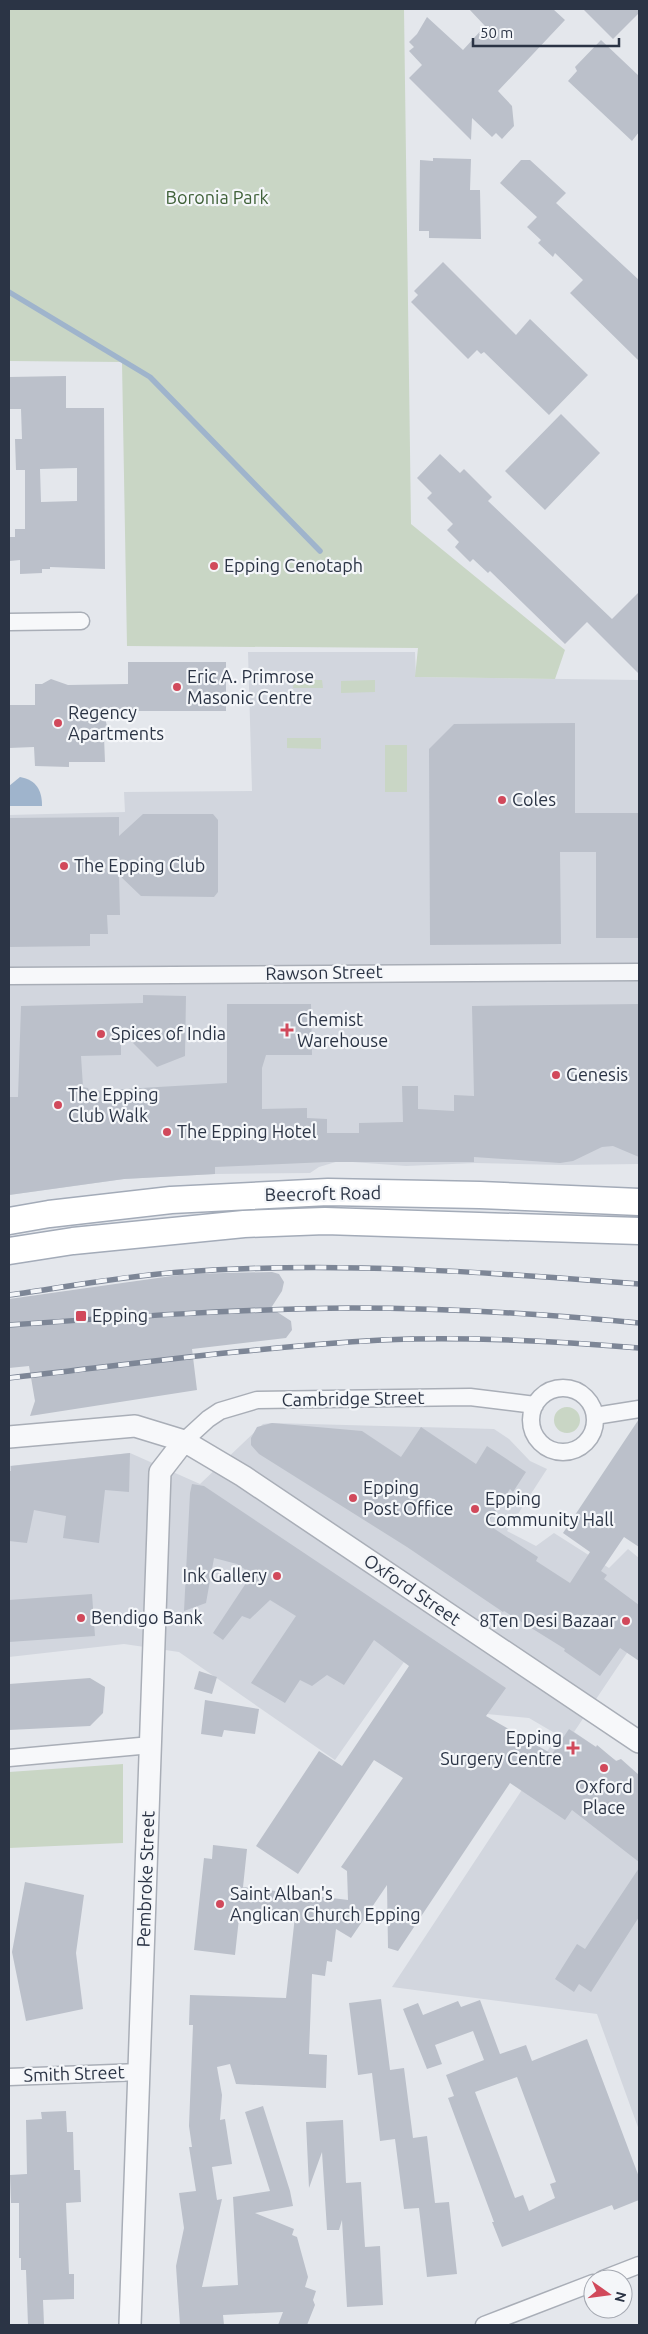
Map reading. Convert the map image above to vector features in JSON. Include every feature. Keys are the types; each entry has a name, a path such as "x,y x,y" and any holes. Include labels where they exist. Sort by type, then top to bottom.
{"main road":[{"path":"566,1199 639,1187"},
{"name":"Beecroft Road","path":"9,1221 49,1214 171,1200 246,1195 369,1192 639,1202"},
{"name":"Beecroft Road","path":"9,1251 73,1241 244,1224 325,1221 639,1231"}],"street":[{"path":"9,622 81,621"},
{"name":"Rawson Street","path":"9,976 639,972"},
{"path":"569,1388 586,1398 592,1406 595,1416 591,1436 585,1444 572,1451 557,1452 540,1443 531,1425 534,1405 549,1391 569,1388"},
{"name":"Cambridge Street","path":"184,1441 208,1418 220,1411 257,1400 470,1397 534,1405"},
{"path":"595,1416 639,1409"},
{"name":"Oxford Street","path":"9,1438 135,1426 184,1441 243,1476 639,1742"},
{"name":"Pembroke Street","path":"130,2325 160,1472 184,1441"},
{"path":"12,1755 151,1745"},
{"name":"Smith Street","path":"9,2077 140,2072"},
{"path":"484,2325 583,2287"}],"shaded area":[{"path":"248,652 415,652 416,677 639,680 639,1164 475,1163 406,1166 339,1161 319,1167 310,1173 215,1174 124,1179 9,1195 9,815 125,812 124,792 252,791"},
{"path":"263,1424 494,1429 509,1439 530,1461 547,1469 507,1531 536,1546 554,1533 609,1568 628,1549 639,1558 639,1635 574,1732 639,1776 639,2130 597,2014 392,1987 558,1735 529,1718 487,1714 406,1659 335,1760 179,1652 124,1644 9,1657 9,1466 130,1453 200,1484"}],"green space":[{"name":"Boronia Park","path":"9,9 404,9 411,524 565,650 555,679 415,677 418,648 127,646 122,362 9,361"},
{"path":"294,680 322,680 323,688 293,688"},
{"path":"375,680 375,692 341,693 341,681"},
{"path":"287,738 321,738 321,749 287,748"},
{"path":"385,745 407,745 407,792 385,792"},
{"path":"567,1407 576,1411 580,1420 576,1429 567,1433 558,1429 554,1420 558,1411"},
{"path":"123,1764 123,1843 9,1848 9,1772"}],"water":[{"path":"20,777 26,778 37,787 40,791 42,806 9,806 9,786"}],"building":[{"path":"469,9 553,9 565,20 498,91 512,106 514,126 502,139 496,133 492,137 472,118 471,140 409,78 422,65 409,51 414,47 409,42 417,34 427,17 463,50 485,26"},
{"path":"583,9 639,9 639,13 613,39"},
{"path":"601,40 639,76 639,132 632,141 568,81 577,71 575,67"},
{"path":"433,158 471,159 470,190 480,190 481,239 429,238 429,231 419,231 420,160 433,161"},
{"path":"521,160 530,160 566,193 556,203 639,280 639,361 570,293 583,280 555,253 553,257 538,243 541,240 527,227 537,217 500,183"},
{"path":"443,262 516,335 530,319 588,375 549,415 484,352 481,354 477,350 468,359 411,302 418,295 414,291"},
{"path":"66,376 66,408 104,408 105,569 50,567 50,569 42,569 42,573 20,574 20,560 9,561 10,537 15,537 15,529 25,529 25,470 16,470 15,439 22,439 21,409 9,409 9,377","holes":["77,468 77,501 41,502 40,469"]},
{"path":"561,414 600,453 545,510 505,471"},
{"path":"440,454 460,473 464,469 492,497 488,501 612,619 639,592 639,674 587,622 565,644 490,571 488,573 473,559 470,562 455,547 459,542 447,530 453,524 427,498 432,493 417,478"},
{"path":"128,662 226,662 226,711 104,711 107,727 104,737 105,762 69,762 69,767 35,766 34,747 9,748 9,705 35,705 35,684 42,684 51,679 68,685 128,684"},
{"name":"Coles","path":"575,723 575,813 639,813 639,938 596,938 596,852 560,852 561,944 430,945 429,749 454,724"},
{"name":"The Epping Club","path":"143,814 213,814 218,820 218,892 214,897 141,896 119,875 120,915 107,915 108,934 90,934 90,946 9,947 9,818 119,817 119,836"},
{"path":"143,995 186,996 185,1056 157,1067 121,1031 121,1055 81,1056 83,1087 88,1088 89,1091 227,1083 227,1004 311,1004 312,1055 266,1055 262,1068 262,1109 307,1108 307,1118 327,1119 327,1133 359,1133 359,1123 403,1122 402,1086 418,1086 418,1109 454,1111 454,1095 474,1096 472,1006 639,1004 639,1157 613,1146 602,1147 573,1161 560,1163 474,1157 474,1162 327,1162 215,1167 215,1174 124,1179 9,1195 9,1097 18,1097 21,1006 143,1003"},
{"path":"272,1272 279,1274 284,1282 282,1291 271,1308 291,1321 292,1330 286,1338 192,1349 197,1390 30,1416 35,1401 29,1366 9,1368 9,1299 186,1274"},
{"path":"639,1419 639,1547 624,1537 601,1571 607,1575 604,1579 639,1605 639,1661 620,1648 600,1676 564,1651 565,1649 503,1612 407,1547 259,1454 251,1445 251,1438 257,1427 272,1423 362,1431 401,1457 421,1427 476,1464 487,1446 526,1472 513,1492 510,1489 487,1524 538,1557 536,1561 570,1583 590,1552 563,1533"},
{"path":"130,1453 129,1492 105,1490 99,1543 63,1538 66,1516 34,1510 27,1543 9,1541 9,1471 11,1471 11,1466"},
{"path":"192,1484 204,1486 506,1688 486,1716 552,1754 569,1729 596,1747 597,1745 616,1761 621,1759 639,1775 639,1862 572,1810 565,1820 510,1783 398,1951 388,1948 387,1885 351,1938 336,1929 332,1962 327,1961 325,1976 312,1974 309,2054 327,2055 326,2088 236,2084 230,2064 217,2067 222,2095 220,2120 225,2119 232,2164 212,2167 217,2200 222,2199 202,2287 238,2285 233,2197 270,2191 245,2112 263,2106 293,2206 255,2213 294,2229 292,2235 297,2237 308,2277 305,2287 316,2291 313,2300 315,2305 307,2325 278,2325 283,2312 223,2315 224,2325 180,2325 176,2266 184,2228 179,2193 196,2191 189,2147 192,2147 189,2126 193,2025 189,2025 190,1995 286,1998 295,1916 240,1909 235,1955 194,1950 204,1858 212,1859 213,1845 247,1849 243,1887 348,1900 347,1871 341,1867 403,1778 374,1760 298,1874 256,1846 319,1751 342,1766 409,1666 374,1640 344,1685 327,1675 312,1686 300,1680 285,1703 251,1683 296,1616 270,1600 250,1619 242,1616 223,1640 213,1633 252,1574 237,1564 214,1558 206,1603 184,1611"},
{"path":"92,1594 95,1636 9,1642 9,1600"},
{"path":"199,1671 217,1677 212,1694 194,1689"},
{"path":"90,1678 105,1687 103,1713 90,1726 9,1730 9,1684"},
{"path":"205,1700 259,1709 255,1734 224,1730 222,1737 201,1734"},
{"path":"639,1868 639,1917 591,1992 579,1984 574,1992 555,1979 577,1944 585,1949"},
{"path":"25,1882 84,1895 76,1953 83,2009 26,2021 12,1952"},
{"path":"381,1999 390,2070 404,2068 413,2138 427,2136 435,2203 449,2202 457,2274 427,2277 419,2208 404,2209 395,2139 380,2141 372,2073 358,2075 349,2003"},
{"path":"480,2000 500,2054 526,2045 532,2061 587,2039 639,2177 639,2200 614,2210 612,2205 502,2247 448,2098 454,2096 446,2075 484,2060 473,2031 435,2045 442,2064 427,2069 403,2009 418,2003 423,2015 458,2001 461,2007","holes":["517,2077 556,2182 550,2184 555,2198 529,2211 523,2195 515,2198 475,2092"]},
{"path":"66,2111 67,2132 73,2132 74,2170 80,2170 81,2202 66,2203 69,2274 74,2274 74,2299 43,2300 44,2324 28,2325 26,2270 21,2270 21,2258 19,2258 19,2203 11,2203 10,2175 27,2174 26,2120 42,2119 41,2112"},
{"path":"343,2120 346,2183 361,2182 365,2247 380,2246 383,2305 347,2307 342,2220 339,2230 327,2230 322,2152 309,2188 306,2122"}],"waterway":[{"path":"9,292 150,377 320,551"}],"railway":[{"path":"9,1295 117,1279 181,1272 296,1268 411,1269 639,1284"},
{"path":"9,1325 138,1316 352,1308 496,1312 639,1323"},
{"path":"9,1378 242,1351 382,1340 510,1340 639,1348"}],"place":[{"name":"Epping Cenotaph","path":"214,566"},
{"name":"Eric A. Primrose Masonic Centre","path":"177,687"},
{"name":"Regency Apartments","path":"58,723"},
{"name":"Coles","path":"502,800"},
{"name":"The Epping Club","path":"64,866"},
{"name":"Chemist Warehouse","path":"287,1030"},
{"name":"Spices of India","path":"101,1034"},
{"name":"Genesis","path":"556,1075"},
{"name":"The Epping Club Walk","path":"58,1105"},
{"name":"The Epping Hotel","path":"167,1132"},
{"name":"Epping","path":"81,1316"},
{"name":"Epping Post Office","path":"353,1498"},
{"name":"Epping Community Hall","path":"475,1509"},
{"name":"Ink Gallery","path":"277,1576"},
{"name":"Bendigo Bank","path":"81,1618"},
{"name":"8Ten Desi Bazaar","path":"626,1621"},
{"name":"Epping Surgery Centre","path":"573,1748"},
{"name":"Oxford Place","path":"604,1768"},
{"name":"Saint Alban's Anglican Church Epping","path":"220,1904"}]}
